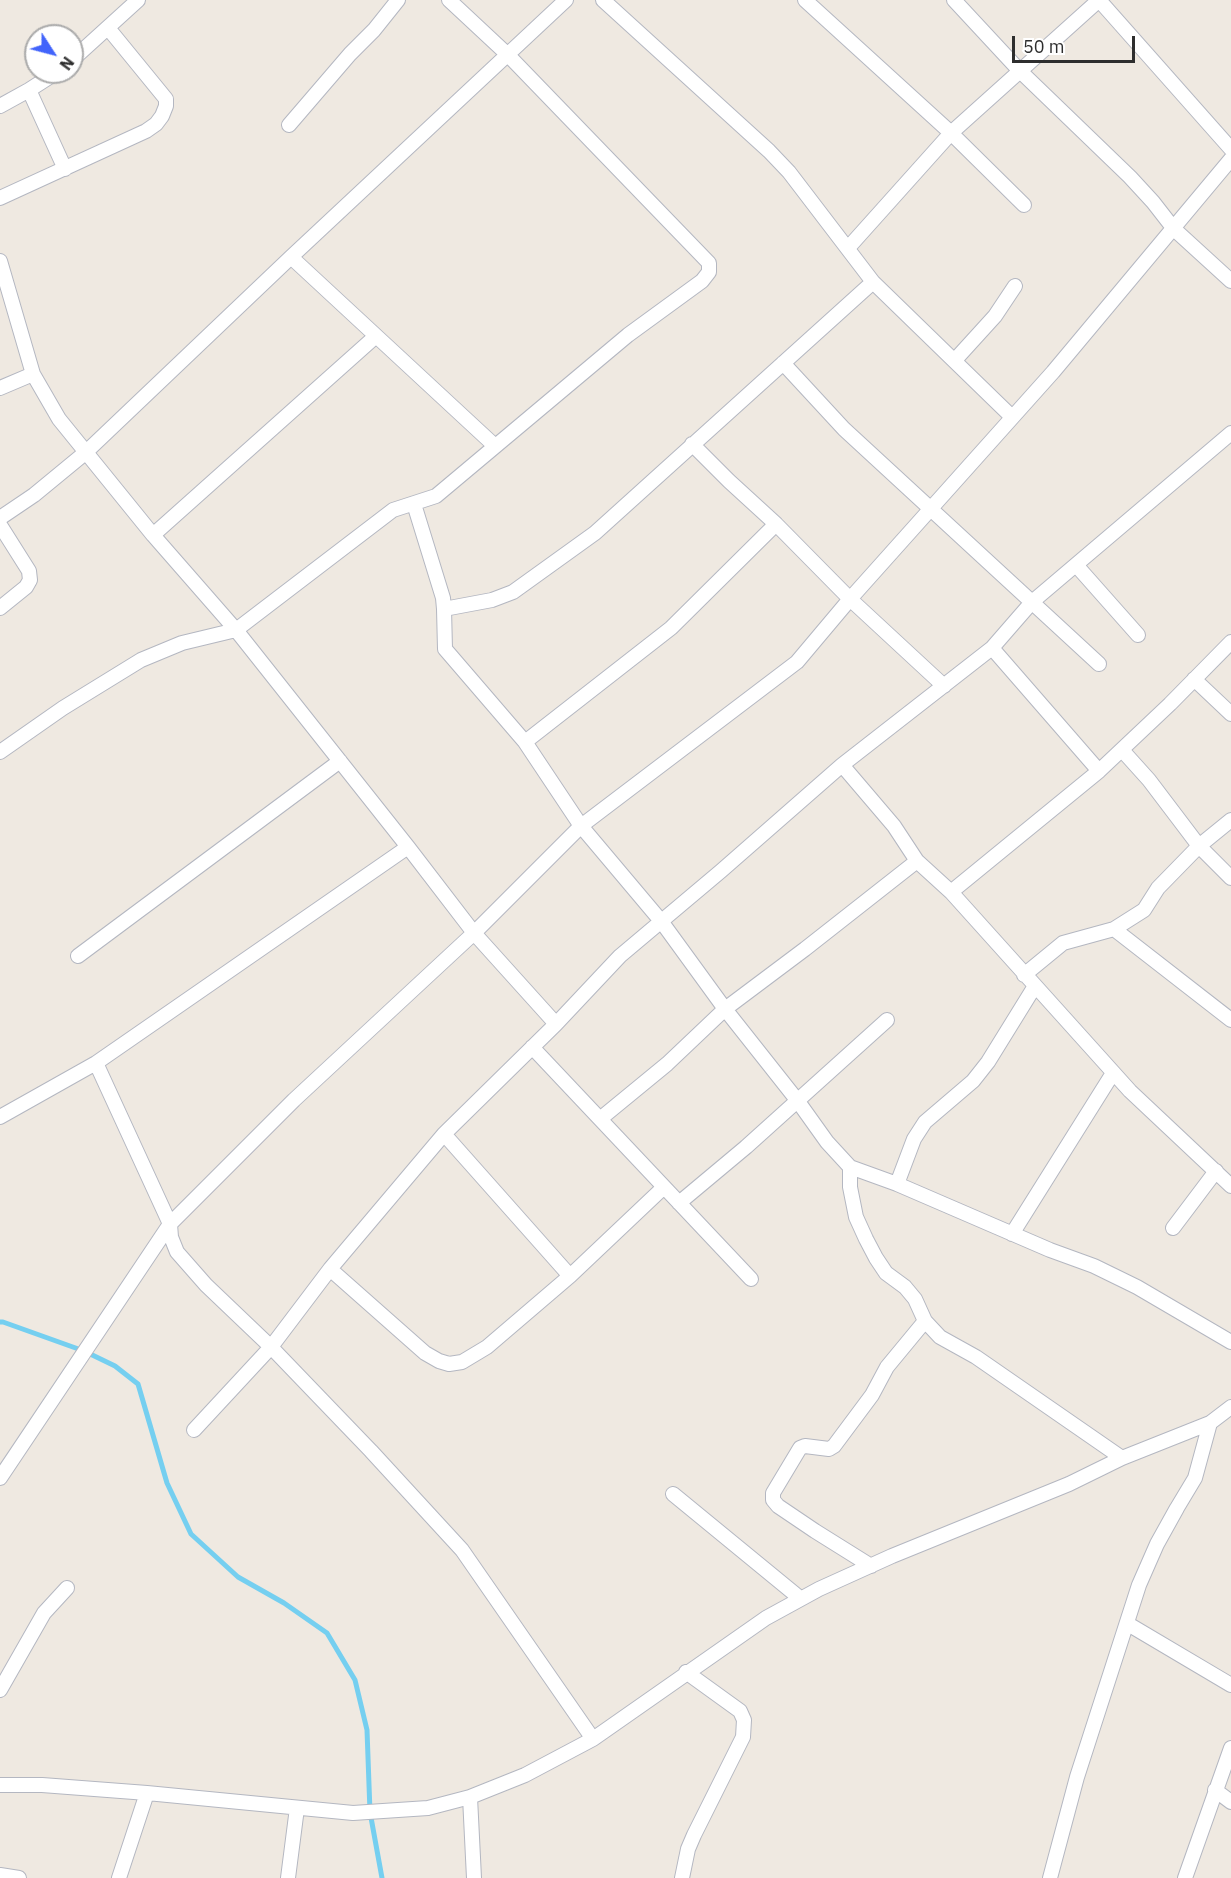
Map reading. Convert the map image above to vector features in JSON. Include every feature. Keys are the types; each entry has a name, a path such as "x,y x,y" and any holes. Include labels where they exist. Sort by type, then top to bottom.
{"street":[{"path":"84,49 138,0"},
{"path":"289,125 398,0"},
{"path":"0,752 63,708 141,660 183,643 236,630 393,510 436,496 628,335 702,281 709,272 709,263 508,55 449,0"},
{"path":"0,518 34,495 85,453 566,0"},
{"path":"603,0 783,165 873,282 1012,417"},
{"path":"805,0 951,133 1024,206"},
{"path":"954,0 1019,70 1130,177 1174,229 1231,281"},
{"path":"848,248 951,133 1099,0 1231,149"},
{"path":"0,198 146,131 156,124 166,106 166,99 108,28"},
{"path":"0,106 38,84"},
{"path":"29,90 65,169"},
{"path":"0,1478 170,1224 294,1100 474,933 581,826 796,662 1060,363 1231,159"},
{"path":"291,257 495,446"},
{"path":"0,261 33,374 59,419 153,535 236,630 474,933 556,1024"},
{"path":"444,609 492,600 513,592 595,532 873,282"},
{"path":"955,360 994,316 1015,286"},
{"path":"153,535 376,336"},
{"path":"783,363 844,429 1100,664"},
{"path":"0,388 33,374"},
{"path":"194,1430 271,1347 330,1269 444,1134 556,1024 620,956 842,765 992,648 1032,602 1231,433"},
{"path":"692,444 850,599 944,686"},
{"path":"414,504 444,609 445,649 525,742 581,826 661,921 827,1142 850,1167 897,1184 1012,1234 1094,1266 1137,1287 1231,1342"},
{"path":"525,742 671,628 776,524"},
{"path":"0,525 29,572 30,580 26,587 0,608"},
{"path":"1076,565 1138,634"},
{"path":"951,892 1100,771 1231,642"},
{"path":"992,648 1100,771"},
{"path":"1194,679 1231,714"},
{"path":"1122,750 1149,780 1199,846 1231,878"},
{"path":"78,956 340,761"},
{"path":"842,765 894,826 917,861 951,892 1130,1091 1231,1186"},
{"path":"1024,975 1063,943 1114,929 1144,910 1158,888 1199,846 1231,820"},
{"path":"0,1116 96,1063 408,847"},
{"path":"600,1119 667,1064 725,1009 806,949 917,861"},
{"path":"1114,929 1231,1020"},
{"path":"897,1184 914,1138 925,1122 973,1081 988,1062 1035,986"},
{"path":"679,1203 746,1147 887,1020"},
{"path":"532,1047 751,1280"},
{"path":"96,1063 170,1224 171,1237 177,1252 206,1285 271,1347 371,1451 462,1550 593,1739"},
{"path":"1012,1234 1113,1072"},
{"path":"444,1134 570,1276"},
{"path":"850,1167 850,1187 856,1217 866,1239 886,1273 905,1287 915,1299 925,1321 940,1337 976,1357 1122,1458"},
{"path":"1173,1228 1216,1170"},
{"path":"330,1269 425,1353 449,1364 462,1362 487,1347 570,1276 664,1187"},
{"path":"871,1566 778,1506 773,1500 773,1493 800,1448 805,1446 829,1449 834,1446 872,1395 887,1367 925,1321"},
{"path":"0,1785 42,1785 147,1793 353,1813 428,1808 470,1797 525,1775 593,1739 766,1618 819,1589 1069,1484 1122,1458 1210,1423 1231,1407"},
{"path":"1050,1878 1077,1776 1139,1585 1176,1508 1196,1478 1210,1423"},
{"path":"673,1494 801,1599"},
{"path":"0,1690 44,1613 67,1588"},
{"path":"1128,1624 1231,1685"},
{"path":"682,1878 688,1849 742,1737 744,1720 740,1711 686,1672"},
{"path":"1185,1878 1231,1748"},
{"path":"1215,1790 1231,1802"},
{"path":"119,1878 147,1793"},
{"path":"470,1797 474,1878"},
{"path":"288,1878 297,1808"},
{"path":"0,1875 19,1878"}],"waterway":[{"path":"0,1322 84,1351 115,1366 138,1384 167,1483 191,1534 238,1577 284,1603 327,1633 355,1680 367,1730 370,1812 382,1878"}]}
